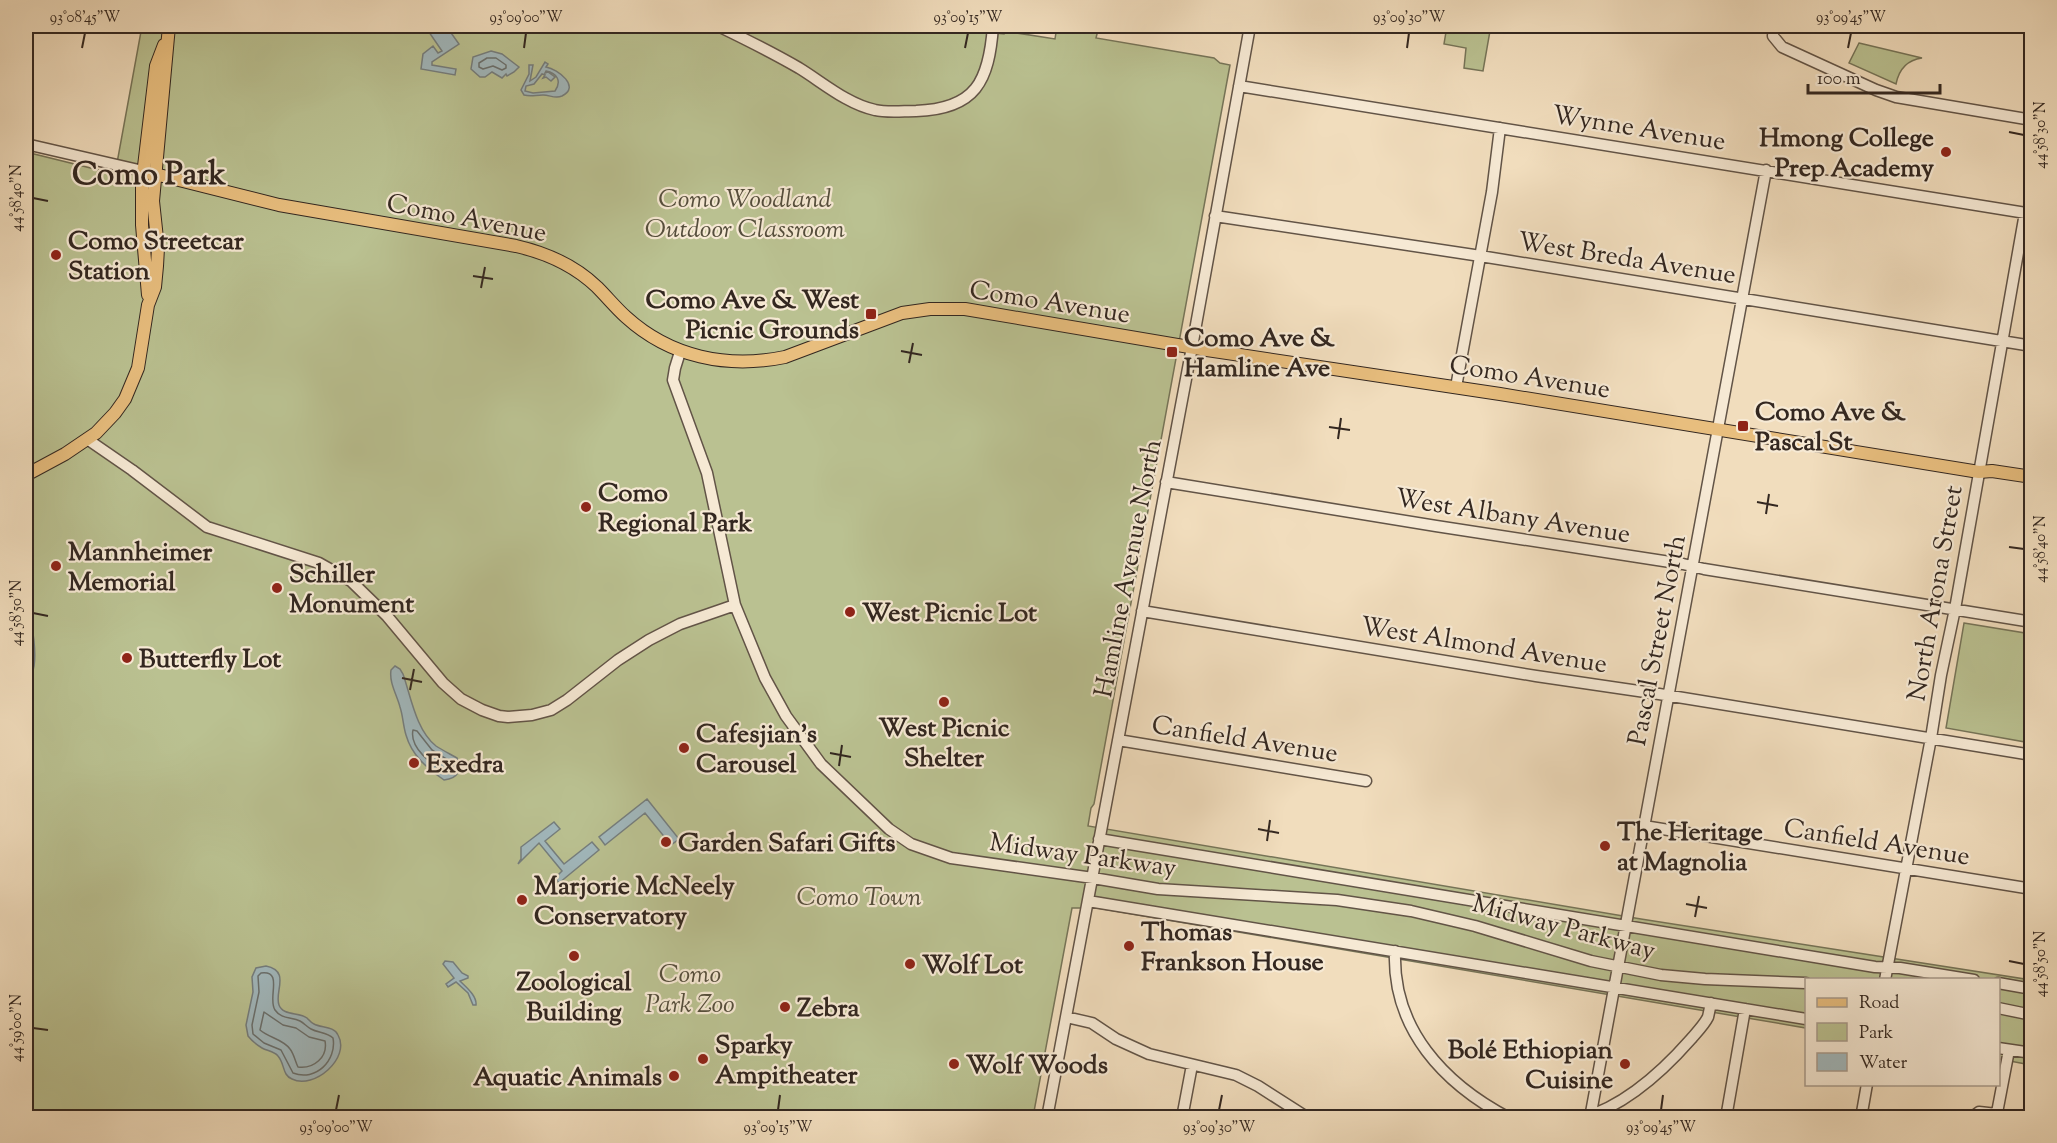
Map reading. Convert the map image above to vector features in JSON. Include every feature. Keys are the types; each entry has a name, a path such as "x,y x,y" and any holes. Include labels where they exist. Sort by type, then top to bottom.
{"main road":[{"path":"26,475 87,439 104,425 125,399 140,360 148,305 155,287 158,248 149,173 166,67 168,32"},
{"name":"Como Avenue","path":"149,173 279,205 540,252 558,259 580,273 638,327 680,352 723,361 770,360 785,357 915,310 943,308 979,311 1192,347 1979,471 2031,477"},
{"name":"Como Avenue","path":"1979,471 2031,485"}],"street":[{"path":"718,26 796,67 854,102 875,110 924,110 953,105 974,90 987,69 993,26"},
{"name":"Hamline Avenue North","path":"1047,1118 1250,26"},
{"path":"1774,26 1773,36 1782,47 1876,90 1896,97 2031,120"},
{"name":"Wynne Avenue","path":"1239,86 2028,214"},
{"path":"1456,387 1492,192 1500,128"},
{"path":"26,144 149,173"},
{"name":"Pascal Street North","path":"1588,1117 1626,926 1766,170"},
{"name":"North Arona Street","path":"1885,978 2028,214"},
{"name":"West Breda Avenue","path":"1215,216 1480,256 2031,346"},
{"name":"Midway Parkway","path":"680,352 673,380 706,473 735,605 765,678 786,716 821,764 889,829 911,844 951,858 1179,892 1337,900 1411,911 1475,926 1618,967 1681,977 1805,983"},
{"path":"87,439 207,527 319,563 351,581 387,616 443,683 461,699 499,716 525,716 551,710 618,660 650,640 680,624 735,605"},
{"name":"West Albany Avenue","path":"1166,482 2031,622"},
{"name":"West Almond Avenue","path":"1142,611 2031,755"},
{"name":"Canfield Avenue","path":"1118,740 1365,781"},
{"name":"Canfield Avenue","path":"1644,826 2031,889"},
{"path":"1099,839 1626,926 1961,978"},
{"path":"1088,901 1805,1019"},
{"path":"1395,951 1400,994 1406,1013 1422,1044 1439,1067 1458,1085 1509,1118"},
{"path":"2000,983 2031,989"},
{"path":"1588,1117 1621,1099 1658,1073 1694,1036 1707,1018 1711,1003"},
{"path":"2000,1008 2031,1015"},
{"path":"1726,1118 1745,1009"},
{"path":"1066,1017 1092,1023 1116,1039 1149,1054 1236,1075 1258,1086 1308,1118"},
{"path":"1971,1118 1979,1112 1997,1116 2004,1049 2031,1053"},
{"path":"1182,1118 1192,1065"},
{"path":"1861,1118 1867,1086"}],"green space":[{"name":"Como Regional Park","path":"142,26 975,26 975,31 1004,34 1004,31 1055,39 1057,26 1099,26 1096,38 1214,58 1220,63 1230,65 1094,804 1091,808 1088,826 1641,919 2031,980 2031,1065 2000,1059 2000,978 1805,978 1805,1028 1097,908 1072,908 1033,1117 26,1118 26,152 115,174"},
{"path":"1447,26 1490,31 1483,71 1464,68 1466,48 1444,44"},
{"path":"1859,43 1922,58 1904,66 1896,84 1849,63"},
{"path":"1964,623 2031,634 2031,743 1946,728"}],"water":[{"path":"432,26 449,26 451,28 449,30 459,44 432,62 432,65 456,69 455,75 421,69 423,54 433,46 438,53 442,51 426,30"},
{"path":"491,51 502,54 519,67 502,78 492,72 485,77 480,77 471,69 473,57"},
{"path":"545,62 548,64 546,67 566,79 569,88 559,97 524,95 521,90 529,74 529,65 533,65 530,81 536,77","holes":["546,71 550,72 556,76 558,81 555,91 533,93 525,91 526,86 534,84 542,74 545,75 543,78 546,77 551,81 555,77 548,72 545,73"]},
{"path":"26,607 34,640 35,659 32,673 26,671"},
{"path":"395,666 403,674 415,713 429,739 436,746 457,758 459,770 453,778 444,780 426,766 412,749 391,680 391,670"},
{"path":"647,799 679,839 671,845 645,813 605,845 599,837"},
{"path":"554,822 560,829 545,841 564,864 592,842 599,850 559,883 555,878 562,871 539,843 518,864 521,859 521,847"},
{"path":"445,961 453,962 462,973 468,976 460,981 473,995 476,1005 473,1005 468,993 456,982 448,987 446,984 454,978 443,964"},
{"path":"266,966 278,972 280,977 278,1000 284,1011 304,1016 312,1023 330,1029 338,1035 341,1044 339,1053 335,1062 320,1076 301,1081 292,1079 287,1075 276,1054 260,1047 248,1036 246,1025 253,992 252,977 256,968"}],"place":[{"name":"Hmong College Prep Academy","path":"1946,152"},
{"name":"Como Streetcar Station","path":"56,255"},
{"name":"Como Ave & West Picnic Grounds","path":"871,314"},
{"name":"Como Ave & Hamline Ave","path":"1172,352"},
{"name":"Como Ave & Pascal St","path":"1743,426"},
{"name":"Como Regional Park","path":"586,507"},
{"name":"Mannheimer Memorial","path":"56,566"},
{"name":"Schiller Monument","path":"277,588"},
{"name":"West Picnic Lot","path":"850,612"},
{"name":"Butterfly Lot","path":"127,658"},
{"name":"West Picnic Shelter","path":"944,702"},
{"name":"Cafesjian's Carousel","path":"684,748"},
{"name":"Exedra","path":"414,763"},
{"name":"Garden Safari Gifts","path":"666,842"},
{"name":"The Heritage at Magnolia","path":"1605,846"},
{"name":"Marjorie McNeely Conservatory","path":"522,900"},
{"name":"Thomas Frankson House","path":"1129,946"},
{"name":"Zoological Building","path":"574,956"},
{"name":"Wolf Lot","path":"910,964"},
{"name":"Zebra","path":"785,1007"},
{"name":"Sparky Ampitheater","path":"703,1059"},
{"name":"Wolf Woods","path":"954,1064"},
{"name":"Bolé Ethiopian Cuisine","path":"1625,1064"},
{"name":"Aquatic Animals","path":"674,1076"}],"district":[{"name":"Como Park","path":"149,173"}],"park label":[{"name":"Como Woodland Outdoor Classroom","path":"745,212"},
{"name":"Como Town","path":"859,896"},
{"name":"Como Park Zoo","path":"690,988"}]}
